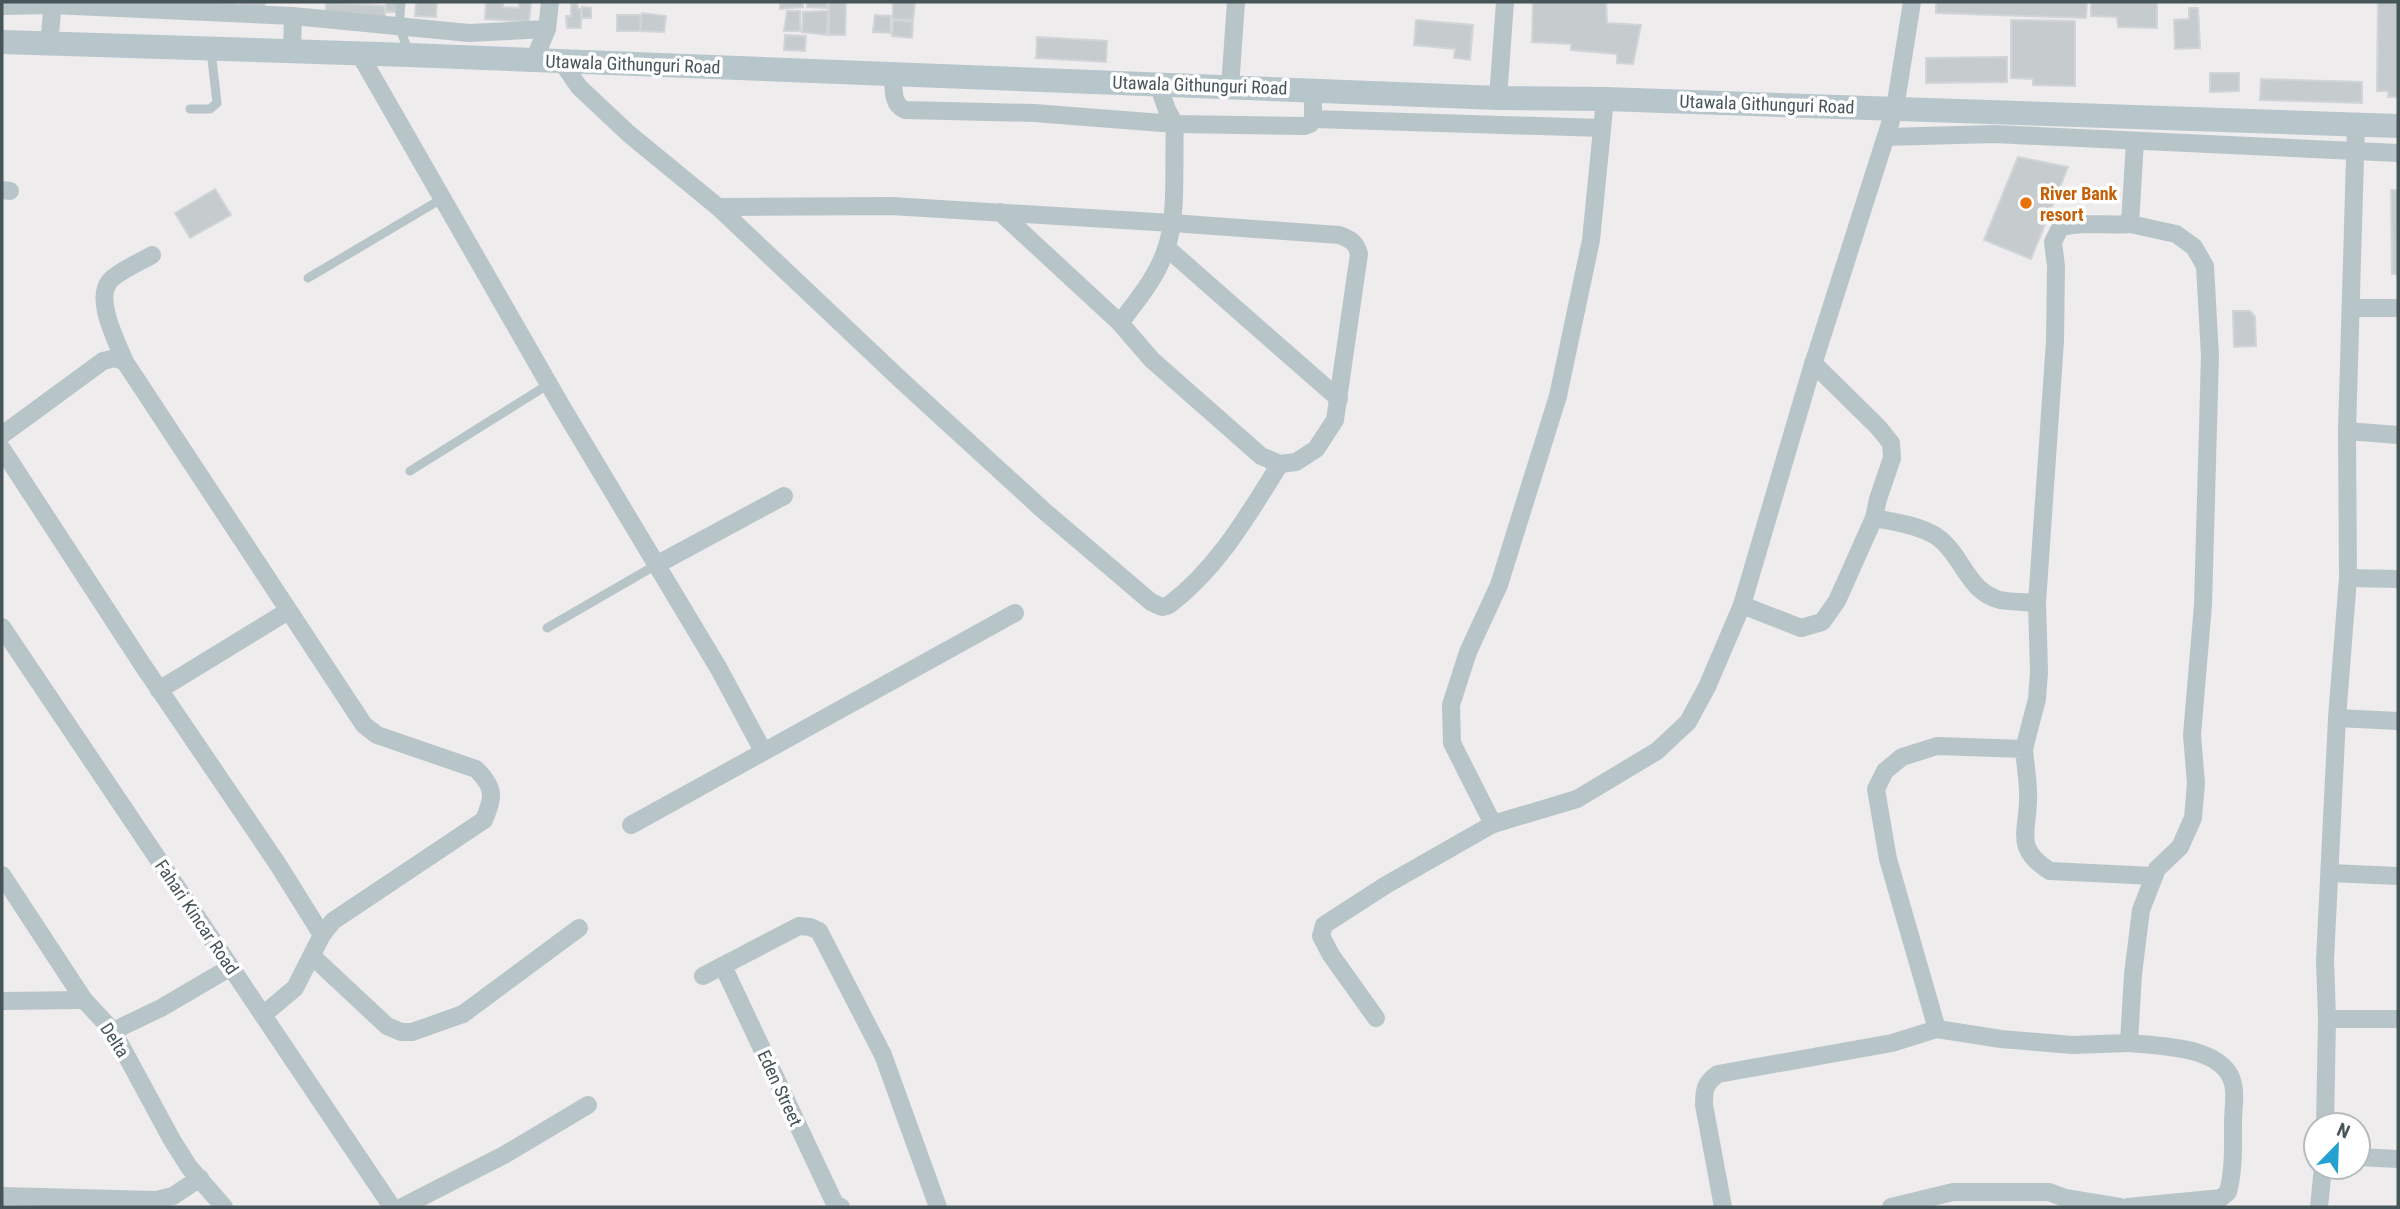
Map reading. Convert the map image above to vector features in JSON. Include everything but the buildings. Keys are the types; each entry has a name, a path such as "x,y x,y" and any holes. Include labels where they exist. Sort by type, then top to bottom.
{"street":[{"path":"534,60 547,29 550,2"},
{"path":"1230,87 1236,2"},
{"path":"1498,98 1505,2"},
{"path":"1376,1018 1331,955 1321,936 1324,925 1386,885 1493,824 1577,799 1657,751 1688,722 1707,687 1742,605 1813,363 1895,108 1912,2"},
{"path":"2,6 53,3 293,16 469,33 547,29"},
{"path":"49,44 53,3"},
{"path":"292,51 293,16"},
{"path":"466,58 469,33"},
{"name":"Utawala Githunguri Road","path":"2,42 359,53 1498,98 1895,108 2398,126"},
{"path":"359,53 549,384 719,669 763,751"},
{"path":"561,61 579,87 629,134 718,206 1043,510 1151,602 1162,607 1169,605 1204,575 1233,538 1280,464"},
{"path":"892,73 895,102 905,110 1034,113 1175,124 1305,126 1313,119 1313,90"},
{"path":"1034,113 1035,79"},
{"path":"1120,323 1153,278 1167,248 1172,223 1175,124 1158,84"},
{"path":"1493,824 1452,743 1451,705 1468,652 1499,585 1558,396 1591,240 1605,99"},
{"path":"1313,119 1602,128"},
{"path":"2325,1111 2325,960 2337,718 2348,578 2347,431 2356,124"},
{"path":"1886,137 1994,134 2398,153"},
{"path":"2130,224 2134,141"},
{"path":"718,206 891,206 1000,212 1172,223 1339,235 1356,244 1359,254 1335,420 1316,449 1296,462 1280,464 1261,456 1153,360 1120,323 1000,212"},
{"path":"2129,1043 2133,974 2141,910 2157,869 2180,848 2193,818 2196,783 2192,735 2203,605 2210,356 2205,266 2194,247 2176,234 2130,224 2072,224 2060,228 2053,242 2056,266 2055,341 2037,603 2037,699 2024,749 2029,795 2025,841 2035,862 2050,871 2154,876"},
{"path":"1167,248 1339,399"},
{"path":"152,255 110,280 105,291 106,312 125,362 364,725 377,735 476,769 488,781 491,794 484,821 333,921 322,935 295,988 263,1015"},
{"path":"2351,308 2398,308"},
{"path":"2,435 103,361 115,358 125,362"},
{"path":"1742,605 1801,628 1822,622 1837,601 1874,518 1892,458 1891,443 1878,426 1813,363"},
{"path":"2347,431 2398,435"},
{"path":"2,449 322,935"},
{"path":"656,565 784,496"},
{"path":"1874,518 1912,526 1936,537 1956,554 1978,589 1998,599 2037,603"},
{"path":"2348,578 2398,579"},
{"path":"159,690 288,611"},
{"path":"631,825 1015,613"},
{"name":"Fahari Kincar Road","path":"2,627 392,1207"},
{"path":"2337,718 2398,721"},
{"path":"1937,1029 1888,859 1876,789 1885,771 1902,757 1937,746 2024,749"},
{"path":"2330,873 2398,876"},
{"name":"Delta","path":"2,875 85,1000 113,1031 189,1167 224,1207"},
{"path":"703,976 799,926 819,931 883,1055 938,1207"},
{"path":"312,956 387,1026 401,1032 412,1032 463,1014 579,928"},
{"name":"Eden Street","path":"723,966 835,1204 841,1207"},
{"path":"113,1031 161,1008 231,967"},
{"path":"2,1001 85,1000"},
{"path":"2327,1019 2398,1020"},
{"path":"1723,1207 1704,1105 1707,1082 1718,1074 1892,1043 1937,1029 2001,1039 2072,1045 2129,1043 2171,1047 2206,1055 2225,1066 2234,1085 2228,1192 2221,1198 2128,1207"},
{"path":"402,1207 504,1155 588,1105"},
{"path":"2372,1158 2398,1159"},
{"path":"2,1196 156,1200 173,1196 200,1178"},
{"path":"2319,1207 2322,1181"},
{"path":"1891,1207 1953,1192 2120,1207"}],"lane":[{"path":"401,2 399,26 409,55"},
{"path":"191,109 210,109 217,103 211,49"},
{"path":"307,278 443,198"},
{"path":"410,471 549,384"},
{"path":"547,628 656,565"}],"place":[{"name":"River Bank resort","path":"2026,203"}]}
